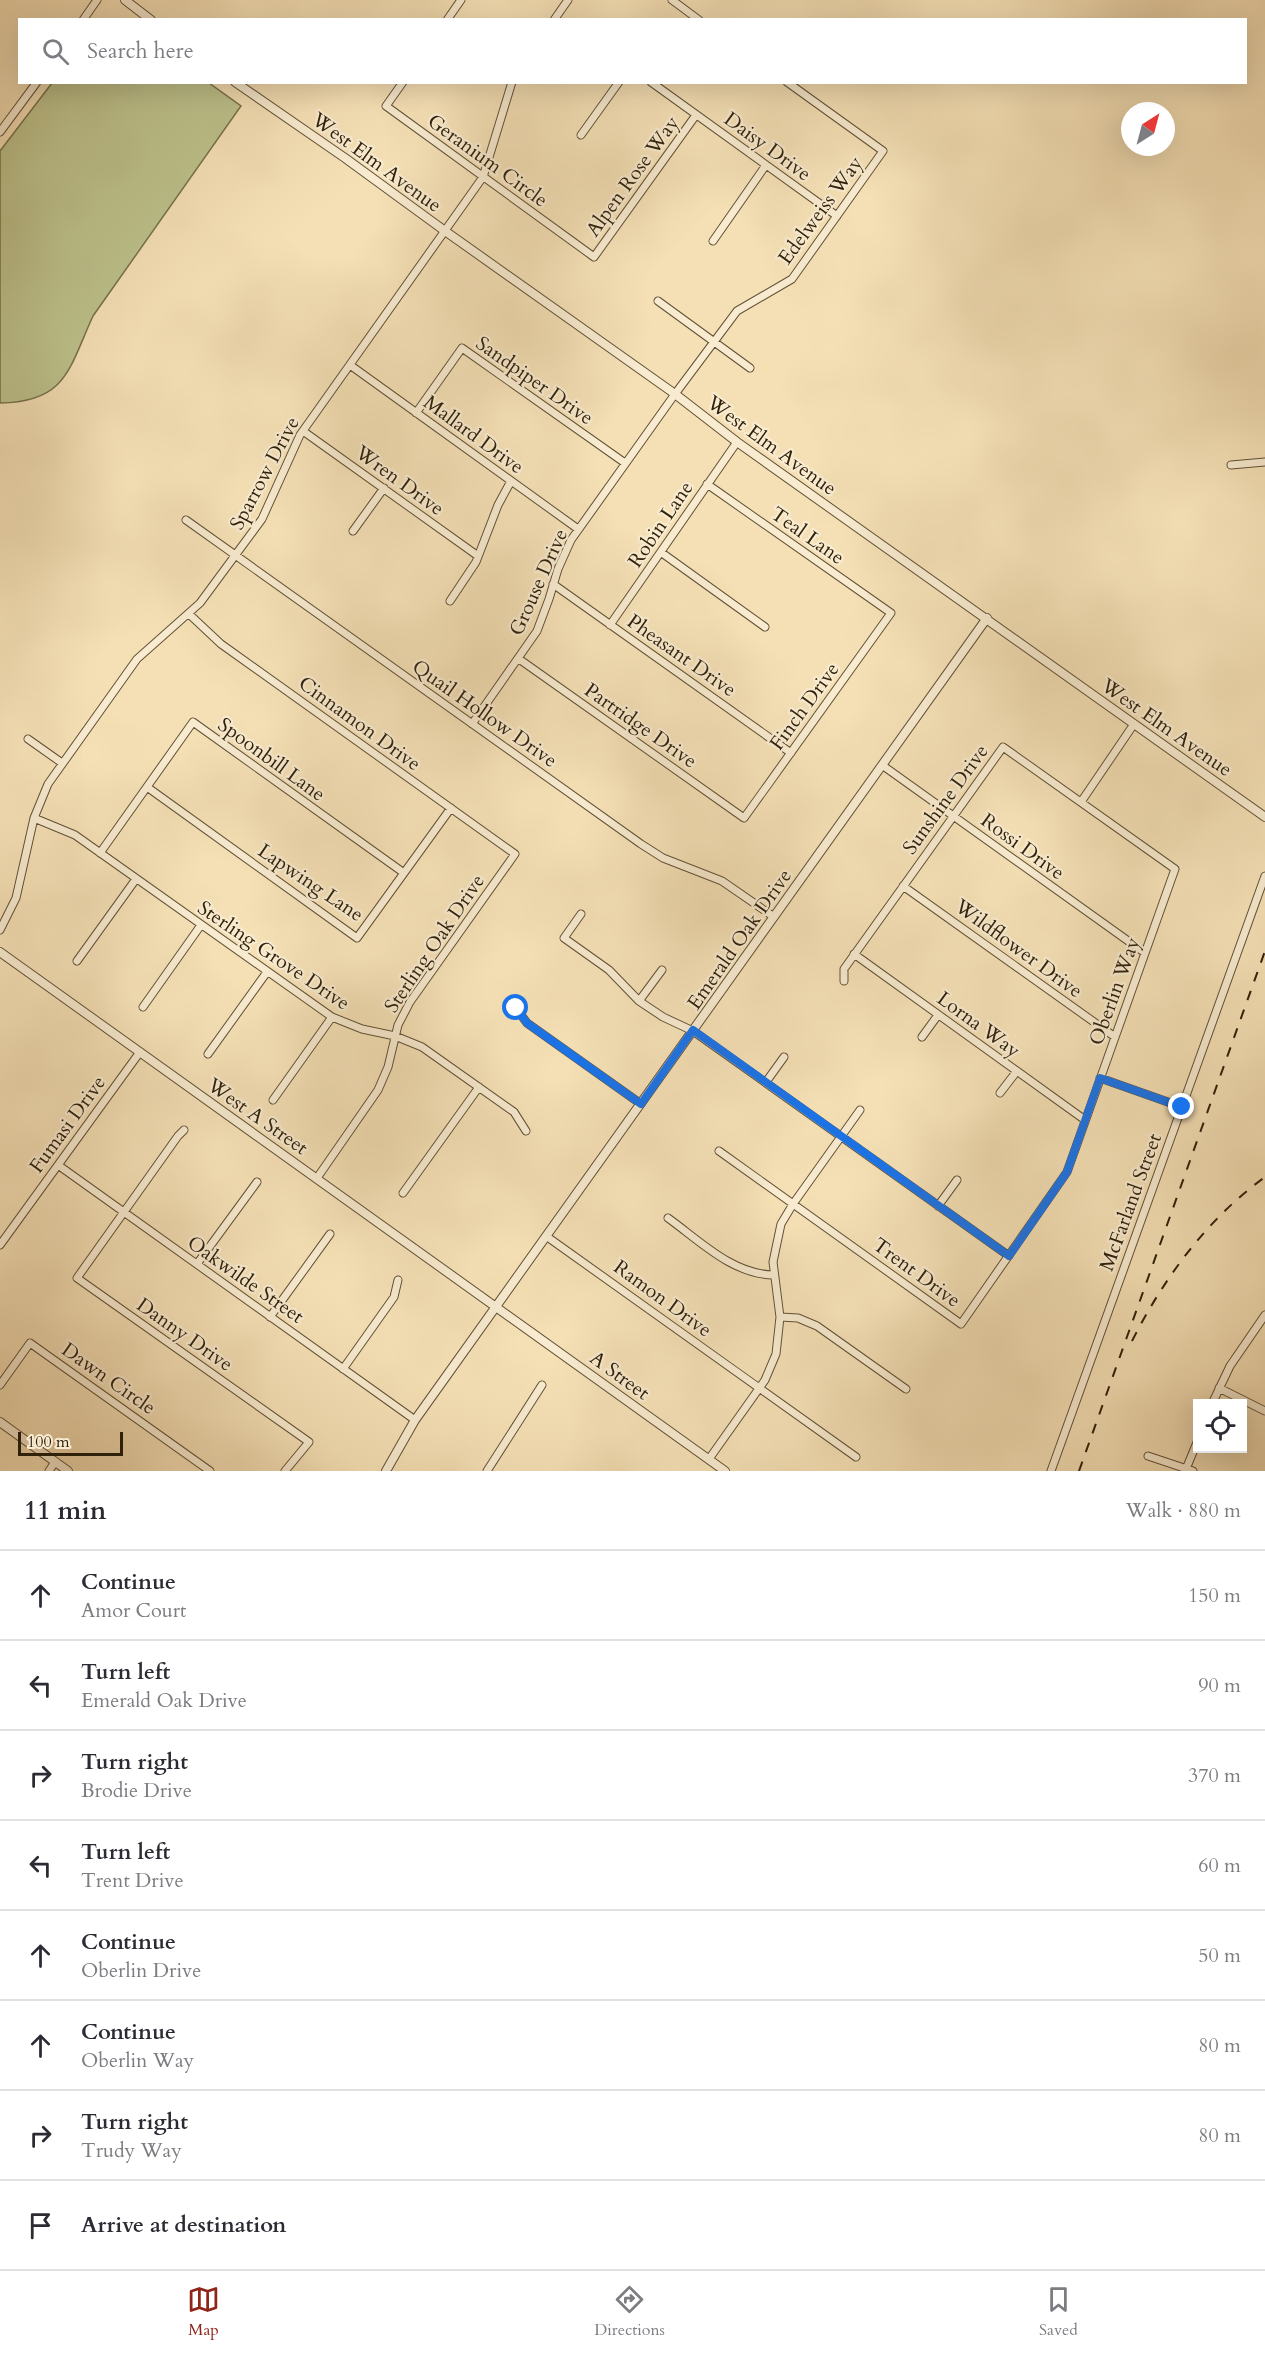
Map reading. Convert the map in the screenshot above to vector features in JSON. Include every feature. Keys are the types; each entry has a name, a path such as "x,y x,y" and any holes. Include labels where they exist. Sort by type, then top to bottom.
{"street":[{"path":"84,18 97,0"},
{"path":"125,0 148,18"},
{"path":"448,18 461,0"},
{"path":"555,18 568,0"},
{"path":"672,0 696,18"},
{"path":"0,132 36,84"},
{"name":"West Elm Avenue","path":"238,84 345,158 675,394 737,442 1265,817"},
{"name":"Geranium Circle","path":"402,84 386,106 594,257"},
{"name":"Sparrow Drive","path":"0,930 9,914 21,882 34,818 48,784 137,659 149,646 189,614 211,590 236,556 271,503 291,451 303,430 483,177 511,84"},
{"path":"581,135 618,84"},
{"name":"Daisy Drive","path":"654,84 837,216"},
{"name":"Edelweiss Way","path":"675,394 737,311 792,279 883,151 790,84"},
{"name":"Alpen Rose Way","path":"594,257 696,115"},
{"path":"713,241 766,165"},
{"path":"658,301 750,368"},
{"name":"Sandpiper Drive","path":"416,413 462,348 625,463"},
{"name":"Mallard Drive","path":"350,365 578,529"},
{"name":"Grouse Drive","path":"472,724 537,631 565,553 578,529 675,394"},
{"name":"Wren Drive","path":"303,430 478,556"},
{"name":"Robin Lane","path":"610,625 737,442"},
{"path":"1230,465 1265,462"},
{"path":"450,601 478,556 498,505 512,481"},
{"name":"Teal Lane","path":"707,484 891,613"},
{"path":"353,531 384,488"},
{"name":"Quail Hollow Drive","path":"186,520 650,851 679,865 722,880 774,917"},
{"path":"662,553 765,627"},
{"name":"Pheasant Drive","path":"553,584 791,753"},
{"name":"Finch Drive","path":"744,818 891,613"},
{"name":"Cinnamon Drive","path":"189,614 221,644 515,854"},
{"name":"Emerald Oak Drive","path":"386,1471 415,1420 987,618"},
{"name":"Partridge Drive","path":"519,659 744,818"},
{"name":"Spoonbill Lane","path":"100,853 193,722 404,873"},
{"path":"1081,802 1134,724"},
{"path":"28,739 62,764"},
{"name":"Sunshine Drive","path":"844,981 844,969 854,954 1003,747 1175,869"},
{"name":"Rossi Drive","path":"882,765 1145,953"},
{"name":"Lapwing Lane","path":"147,787 357,938 451,808"},
{"name":"Sterling Grove Drive","path":"34,818 63,829 100,853 332,1017 362,1029 395,1036 422,1047 514,1112 526,1131"},
{"name":"Sterling Oak Drive","path":"316,1178 378,1090 388,1067 395,1036 410,1002 515,854"},
{"name":"Oberlin Way","path":"1046,1204 1062,1182 1072,1158 1175,869"},
{"name":"McFarland Street","path":"1052,1471 1265,876"},
{"path":"78,961 136,879"},
{"name":"Wildflower Drive","path":"903,886 1115,1037"},
{"path":"581,914 564,938 609,970 639,1001 663,1017 693,1030 1009,1256"},
{"path":"143,1007 201,925"},
{"name":"West A Street","path":"0,952 496,1307"},
{"name":"Lorna Way","path":"854,954 1085,1120"},
{"path":"639,1001 662,970"},
{"path":"208,1054 267,972"},
{"path":"516,1008 527,1023 641,1104"},
{"path":"922,1037 939,1015"},
{"path":"273,1101 332,1017"},
{"name":"Fumasi Drive","path":"0,1245 140,1052"},
{"path":"766,1082 784,1057"},
{"path":"1000,1093 1017,1071"},
{"path":"1100,1078 1182,1107"},
{"path":"403,1193 479,1087"},
{"path":"709,1459 760,1388 772,1367 776,1354 780,1317 773,1275 773,1256 777,1236 793,1204 860,1110"},
{"path":"124,1212 178,1136 184,1131"},
{"path":"719,1151 793,1204"},
{"name":"Oakwilde Street","path":"58,1165 415,1420"},
{"path":"938,1206 957,1180"},
{"path":"197,1264 257,1182"},
{"name":"Trent Drive","path":"793,1204 961,1324 1046,1204"},
{"name":"Danny Drive","path":"124,1212 77,1278 309,1442 285,1471"},
{"path":"668,1218 734,1266 750,1273 773,1275"},
{"path":"270,1317 330,1234"},
{"name":"Ramon Drive","path":"546,1236 856,1457"},
{"path":"343,1369 394,1297 398,1280"},
{"name":"A Street","path":"496,1307 725,1471"},
{"path":"1214,1399 1239,1350 1265,1315"},
{"path":"780,1317 798,1318 817,1326 906,1389"},
{"name":"Dawn Circle","path":"0,1385 30,1343 210,1471"},
{"path":"486,1471 542,1386"},
{"path":"1219,1388 1265,1411"},
{"path":"0,1422 68,1471"},
{"path":"1148,1456 1190,1470 1194,1453"},
{"path":"49,1471 55,1462"}],"green space":[{"path":"51,84 210,84 241,106 93,316 63,379 53,389 39,396 22,401 0,403 0,151"}],"railway":[{"path":"1079,1471 1265,951"},
{"path":"1132,1341 1158,1295 1189,1251 1224,1211 1265,1177"}],"route":[{"path":"516,1008 527,1023 641,1104 693,1030 1009,1256 1062,1182 1100,1078 1182,1107"}]}
